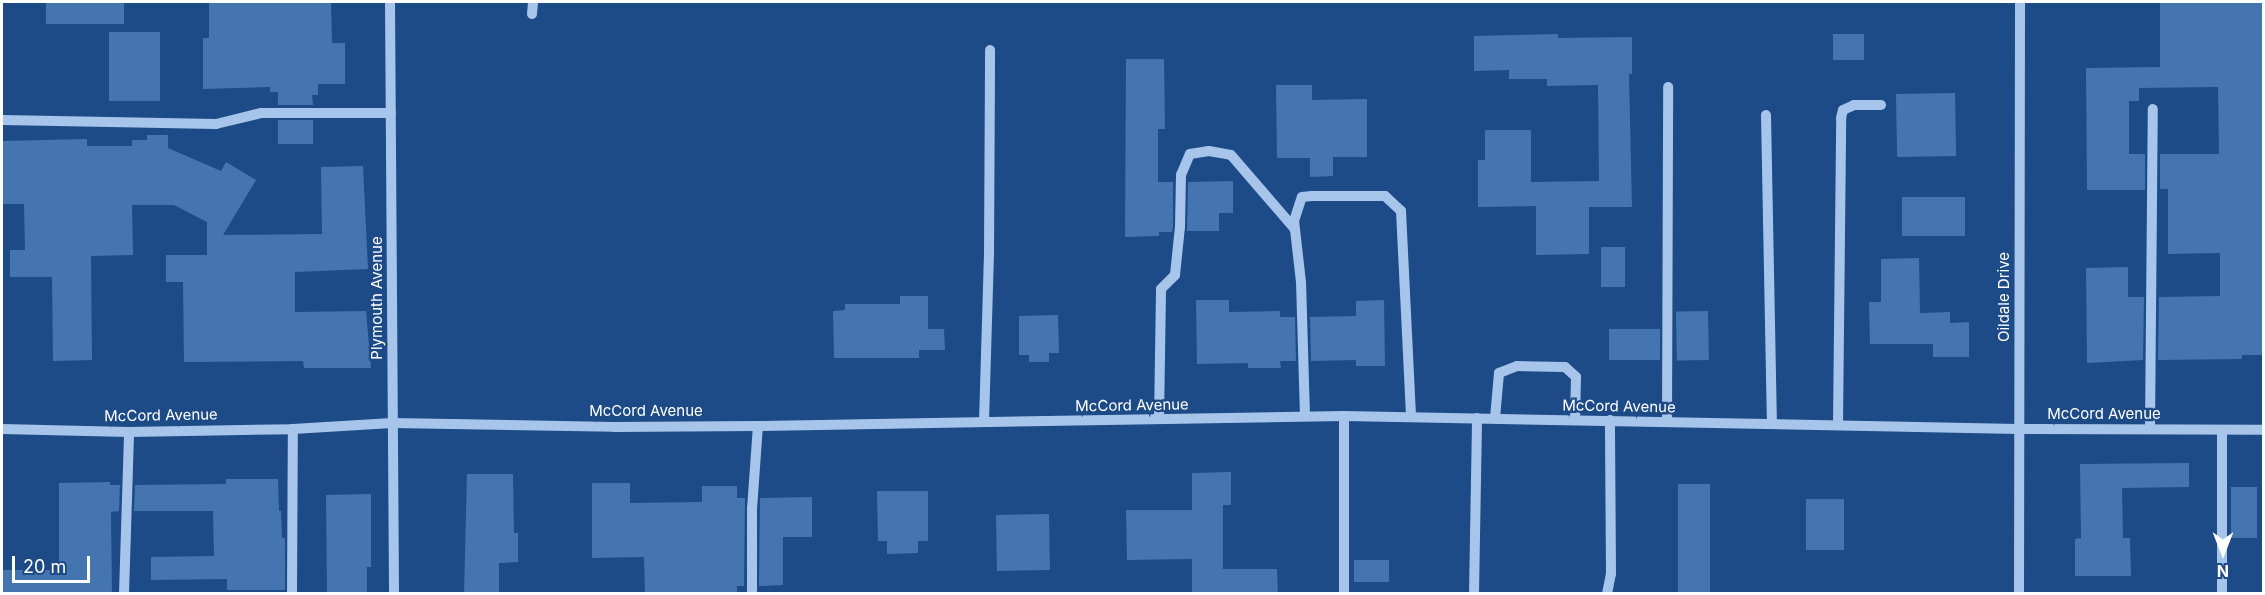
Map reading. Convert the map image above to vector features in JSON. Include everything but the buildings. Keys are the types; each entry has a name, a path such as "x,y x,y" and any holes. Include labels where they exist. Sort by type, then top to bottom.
{"street":[{"name":"Plymouth Avenue","path":"390,2 394,594"},
{"path":"532,14 533,2"},
{"name":"Oildale Drive","path":"2019,594 2020,2"},
{"path":"984,422 989,255 990,50"},
{"path":"1667,422 1668,87"},
{"path":"1838,425 1841,118 1843,110 1854,105 1881,105"},
{"path":"2150,429 2153,109"},
{"path":"2,120 216,124 261,113 391,113"},
{"path":"1766,115 1772,423"},
{"path":"1159,419 1161,289 1174,274 1180,227 1181,175 1190,154 1209,151 1231,155 1294,228"},
{"path":"1305,417 1301,282 1294,221 1302,198 1312,196 1385,196 1401,211 1411,417"},
{"path":"1495,418 1499,373 1517,366 1565,367 1576,377 1575,420"},
{"path":"1344,416 1344,594"},
{"name":"McCord Avenue","path":"2,429 129,432 293,429 392,423 614,427 758,426 1344,416 2018,429 2264,430"},
{"path":"1474,594 1477,418"},
{"path":"1607,594 1611,574 1610,420"},
{"path":"752,594 752,509 758,426"},
{"path":"292,594 293,429"},
{"path":"2222,430 2222,594"},
{"path":"124,594 129,432"}]}
